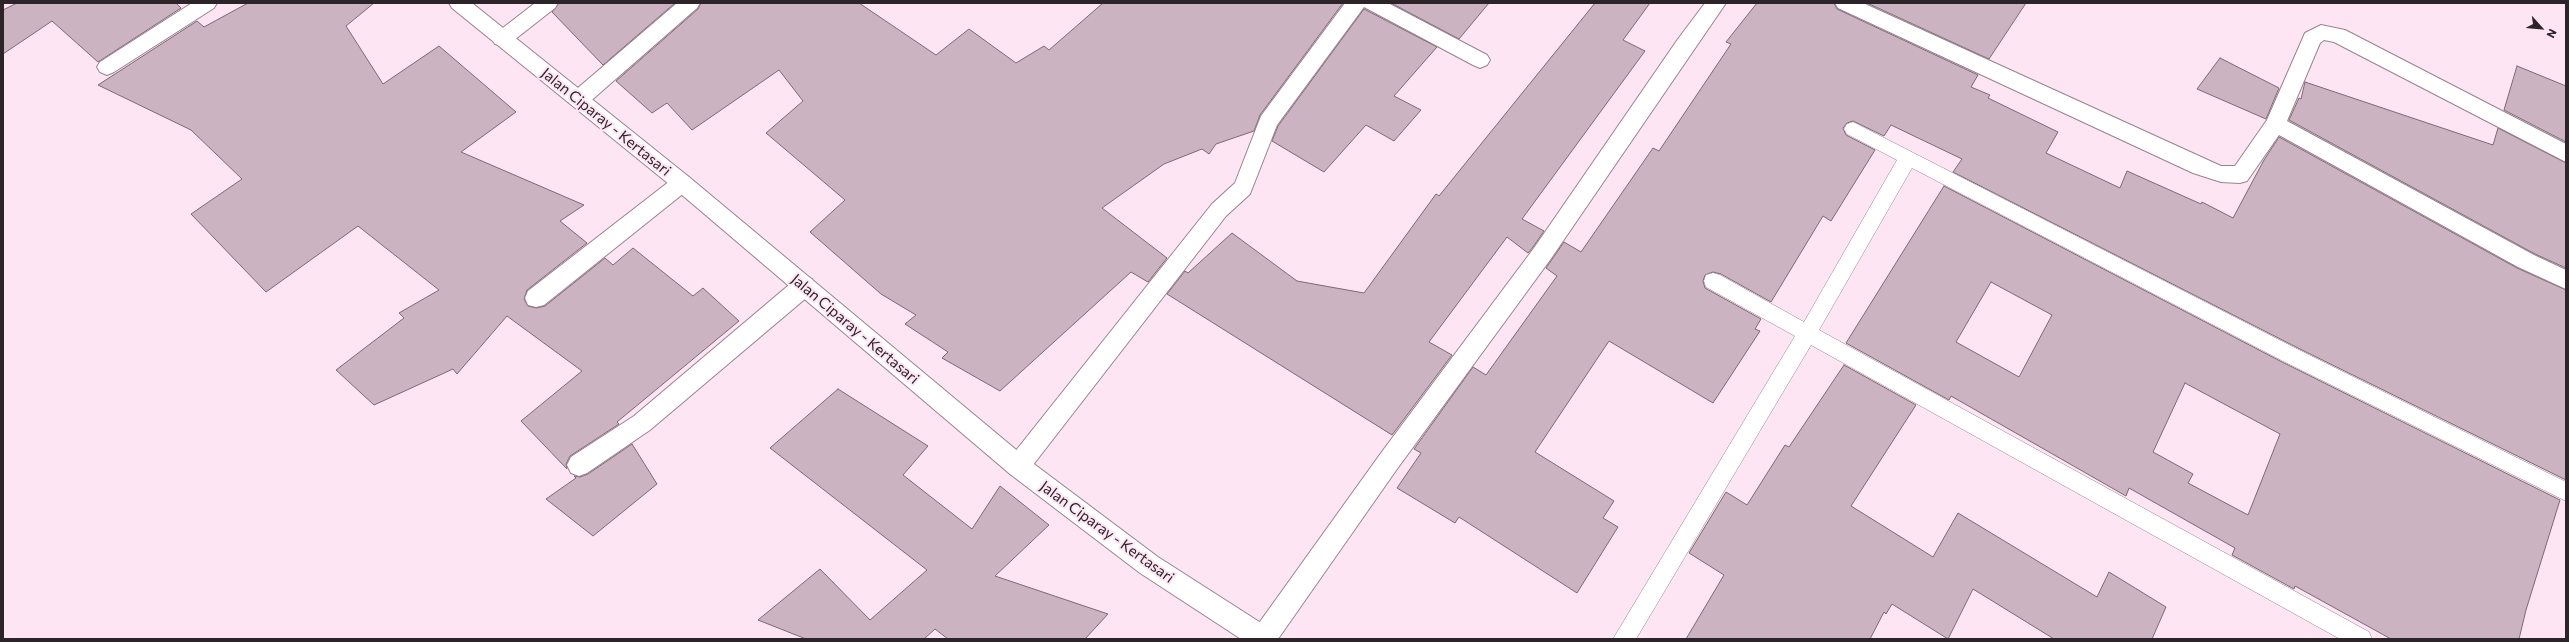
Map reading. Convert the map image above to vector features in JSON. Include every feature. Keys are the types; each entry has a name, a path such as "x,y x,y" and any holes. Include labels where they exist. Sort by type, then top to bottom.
{"street":[{"path":"107,67 207,3"},
{"name":"Jalan Ciparay - Kertasari","path":"458,3 682,183 1018,466 1149,565 1263,639"},
{"path":"502,38 548,3"},
{"path":"579,99 690,3"},
{"path":"1018,466 1219,210 1243,188 1268,122 1356,3"},
{"path":"1371,3 1480,60"},
{"path":"1263,639 1388,461 1542,254 1685,44 1716,3"},
{"path":"1845,3 2193,164 2221,174 2240,175 2276,124 2312,38 2321,32 2338,35 2566,154"},
{"path":"2276,124 2526,262 2566,280"},
{"path":"536,298 682,183"},
{"path":"579,465 642,423 804,286"}],"lane":[{"path":"1853,128 1908,158 2290,355 2566,492"},
{"path":"1624,639 1807,334 1908,158"},
{"path":"1713,281 2361,639"}],"building":[{"path":"17,3 176,3 181,8 98,62 52,21 3,54 3,10"},
{"path":"248,3 374,3 346,26 383,84 439,46 516,112 461,152 584,205 560,221 587,243 527,290 524,299 528,306 536,308 545,306 605,258 613,265 633,248 693,296 703,288 739,321 617,422 619,424 570,456 566,464 567,469 521,421 582,371 507,316 457,374 453,369 374,405 336,370 404,318 399,313 439,290 358,226 266,292 191,214 242,179 191,130 98,85 197,21 204,27"},
{"path":"559,3 675,3 603,65 552,12"},
{"path":"701,3 859,3 936,55 969,29 1016,63 1044,46 1049,50 1103,3 1343,3 1260,115 1254,131 1216,144 1209,154 1202,149 1164,164 1102,208 1167,258 1148,282 1131,272 1000,391 942,358 948,352 905,324 916,315 881,294 810,232 845,200 766,133 803,101 779,70 692,130 667,103 652,113 616,81 698,9"},
{"path":"1391,3 1489,3 1459,39"},
{"path":"1595,3 1650,3 1623,40 1645,51 1522,219 1544,231 1533,247 1528,253 1507,237 1429,342 1452,355 1392,435 1167,294 1185,271 1188,273 1232,233 1297,281 1364,293 1436,194 1439,196"},
{"path":"1757,3 1834,3 1837,9 1978,75 1971,87 1990,95 1988,98 2058,132 2046,153 2120,188 2127,171 2201,204 2202,202 2233,218 2264,160 2279,137 2517,268 2566,290 2566,480 2298,348 1953,172 1962,159 1891,125 1884,136 1853,121 1847,123 1843,128 1846,135 1875,150 1831,221 1823,216 1771,302 1721,274 1713,272 1705,275 1703,281 1705,288 1761,319 1755,329 1760,331 1713,403 1609,341 1535,452 1614,501 1603,518 1618,527 1577,593 1459,517 1455,523 1397,488 1421,453 1414,449 1473,367 1486,375 1557,276 1546,268 1564,242 1581,252 1653,148 1659,151 1731,44 1726,42"},
{"path":"1867,3 2026,3 1989,59"},
{"path":"1364,9 1437,47 1394,96 1421,110 1394,141 1366,125 1324,172 1272,141 1278,126"},
{"path":"2220,58 2279,88 2266,119 2197,89"},
{"path":"2517,66 2566,86 2566,142 2504,110"},
{"path":"2305,82 2493,145 2498,128 2566,163 2566,268 2535,254 2289,120 2299,98 2301,99"},
{"path":"1944,186 2282,362 2560,500 2526,610 2519,639 2391,639 2295,586 2294,589 2232,555 2235,548 2129,488 2126,496 1951,396 1949,400 1846,343","holes":["1991,282 2052,315 2019,377 1956,342","2185,383 2280,434 2248,515 2188,483 2193,474 2153,452"]},
{"path":"1844,365 1916,405 1851,506 1933,557 1958,513 2097,597 2109,572 2166,607 2152,639 2054,639 1973,589 1948,639 1892,604 1886,614 1884,612 1870,639 1686,639 1724,575 1689,553 1726,492 1747,505 1785,445 1789,447"},
{"path":"838,389 928,446 903,475 972,529 1000,486 1049,525 995,576 1108,614 1085,639 948,639 935,629 924,639 806,639 758,620 820,569 870,620 927,570 770,448"},
{"path":"632,444 657,484 593,536 546,499 576,478 574,476 580,477 588,474"}]}
